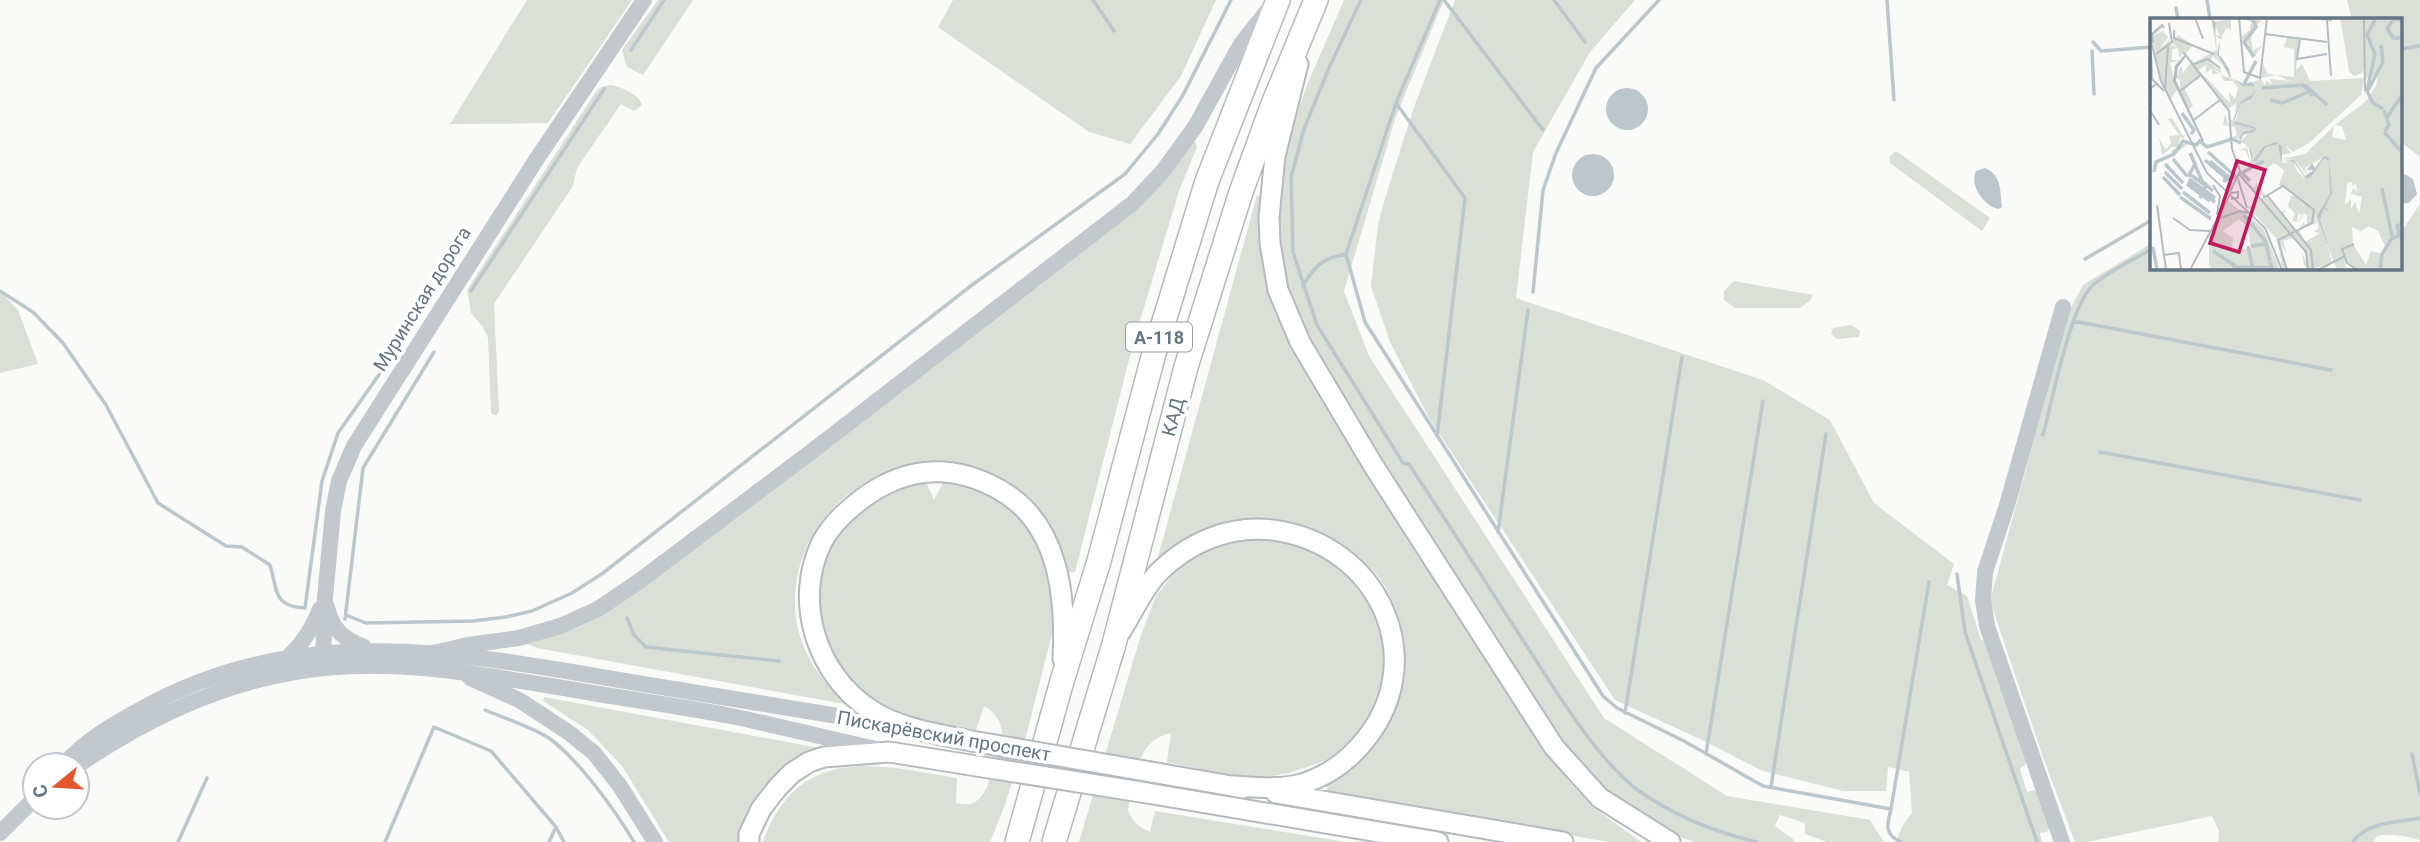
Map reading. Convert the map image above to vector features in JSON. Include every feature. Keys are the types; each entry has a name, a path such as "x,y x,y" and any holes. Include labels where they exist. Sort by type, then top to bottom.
{"highway":[{"name":"КАД","path":"1017,842 1099,561 1153,357 1207,181 1277,0"},
{"name":"КАД","path":"1059,835 1114,644 1186,367 1237,205 1273,104 1313,8"}],"main road":[{"path":"1313,8 1275,156 1269,217 1270,243 1278,290 1295,331 1373,465 1554,747 1600,798 1670,842"},
{"path":"918,730 873,711 845,687 826,662 814,634 810,616 812,575 822,542 830,529 862,499 905,476 941,472 958,473 982,480 1007,494 1040,528 1054,558 1062,595 1065,620 1062,681"},
{"path":"1114,644 1157,575 1179,555 1209,537 1229,531 1264,529 1288,532 1314,540 1355,568 1370,584 1390,627 1394,653 1388,699 1373,731 1349,758 1332,771 1301,784 1273,788 1233,786"},
{"name":"Пискарёвский проспект","path":"918,730 1563,842"},
{"path":"749,842 749,834 761,809 792,773 824,757 889,752"},
{"name":"Пискарёвский проспект","path":"889,752 1438,842"},
{"path":"1318,821 1363,842"}],"street":[{"name":"Муринская дорога","path":"323,660 325,598 333,511 339,481 354,446 536,160 644,0"},
{"path":"433,653 519,638 560,626 598,609 638,582 951,344 1133,203 1163,171 1195,127 1241,44 1277,0"},
{"path":"2062,842 1987,626 1983,600 1985,572 2007,505 2063,307"},
{"path":"325,598 336,631 348,640 373,650"},
{"path":"287,658 313,629 325,598"},
{"name":"Пискарёвский проспект","path":"323,660 373,650 503,660 918,730"},
{"path":"79,751 107,729 158,700 219,675 262,662 287,658 323,660"},
{"path":"91,756 136,730 201,700 323,660"},
{"name":"Пискарёвский проспект","path":"323,660 456,671 735,717 889,752"},
{"path":"456,671 519,700 568,732 594,753 620,786 655,842"},
{"path":"0,833 21,812"}],"shaded area":[{"path":"527,0 632,0 548,123 450,124"},
{"path":"658,0 693,0 643,75 627,67 622,50"},
{"path":"953,0 1216,0 1181,76 1130,144 1089,132 938,27"},
{"path":"1344,0 1444,0 1396,116 1344,291 1369,356 1604,718 1727,796 1870,820 1884,842 1827,842 1805,834 1805,823 1780,815 1775,826 1794,842 1695,842 1671,834 1611,798 1562,746 1307,341 1284,290 1277,242 1276,199 1289,138 1307,85"},
{"path":"1455,0 1635,0 1590,52 1533,152 1516,298 1763,380 1830,420 1874,503 1954,564 1947,585 1967,596 1981,640 1987,641 2027,757 2025,765 2020,769 2027,792 2035,790 2041,796 2051,825 2047,832 2040,833 2042,842 1896,842 1912,813 1909,772 1888,767 1886,791 1843,791 1763,771 1615,700 1429,418 1390,342 1371,286 1378,225 1386,195 1414,107"},
{"path":"2347,0 2420,0 2420,157 2402,143 2402,18 2352,18"},
{"path":"611,85 634,94 642,105 634,111 621,104 577,168 573,186 494,304 499,411 494,415 491,413 488,338 471,313 467,290 595,93 601,87"},
{"path":"1627,88 1642,94 1648,109 1642,124 1627,130 1612,124 1606,109 1612,94"},
{"path":"1191,142 1195,142 1197,147 1179,191 1133,344 1075,572 1066,573 1056,542 1033,510 989,475 950,463 909,465 871,479 838,503 813,535 798,574 796,618 802,643 820,676 845,704 537,648 525,643 592,618 1072,260"},
{"path":"1896,151 1990,218 1982,231 1890,163 1890,156"},
{"path":"1593,154 1608,160 1614,175 1608,190 1593,196 1578,190 1572,175 1578,160"},
{"path":"1985,168 1995,175 1999,184 2002,207 1998,209 1983,199 1976,189 1976,171"},
{"path":"2402,173 2413,179 2417,194 2409,203 2402,203"},
{"path":"1257,195 1261,198 1263,255 1267,279 1282,323 1320,395 1547,754 1594,808 1641,842 1609,842 1327,793 1327,786 1357,764 1374,745 1388,724 1397,700 1403,650 1400,625 1392,601 1380,579 1364,562 1336,542 1306,528 1284,523 1256,523 1176,548 1158,557"},
{"path":"2420,204 2420,840 2388,835 2377,836 2373,842 2218,842 2219,831 2212,816 2087,842 2075,842 1990,601 2069,311 2083,285 2150,244 2150,270 2402,270 2402,231"},
{"path":"1734,281 1813,295 1810,301 1800,308 1735,308 1724,300 1724,291"},
{"path":"0,291 18,310 38,364 0,373"},
{"path":"1852,325 1860,331 1859,337 1837,339 1831,334 1833,328"},
{"path":"944,481 983,492 1007,504 1024,519 1050,565 1055,623 1027,732 1005,805 990,842 763,842 778,811 797,789 818,775 843,768 897,768 957,778 956,803 973,803 984,792 1002,736 1002,729 994,713 984,706 976,730 923,721 880,703 838,669 827,648 820,617 822,566 843,526 859,510 901,488 926,482 934,500"},
{"path":"1237,538 1292,539 1335,558 1367,597 1379,624 1385,646 1383,675 1376,702 1364,726 1343,752 1289,773 1266,777 1236,776 1167,762 1171,733 1159,737 1143,753 1135,774 1128,810 1136,824 1150,832 1155,811 1346,842 1079,842 1141,635 1156,596 1173,575 1200,552"},
{"path":"544,697 825,749 810,759 744,842 669,842 622,766 588,730 543,701"}],"waterway":[{"path":"631,50 664,0"},
{"path":"1093,0 1114,31"},
{"path":"346,615 366,623 473,621 506,617 532,611 572,593 603,573 972,285 1125,174 1158,134 1183,95 1231,0"},
{"path":"1361,0 1304,129 1291,177 1293,252 1317,325 1403,463 1409,464 1564,703 1605,759 1635,788 1663,806 1709,827 1756,842"},
{"path":"1440,0 1396,103 1346,254 1365,322 1603,696 1617,708 1684,741 1763,786 1891,809 1889,832 1901,842"},
{"path":"1444,0 1543,130"},
{"path":"1554,0 1585,42"},
{"path":"1533,292 1543,190 1556,153 1596,68 1659,0"},
{"path":"1887,0 1894,100"},
{"path":"2207,0 2210,18"},
{"path":"2176,8 2178,18"},
{"path":"2093,42 2101,51 2150,47"},
{"path":"2402,49 2420,46"},
{"path":"2092,51 2094,94"},
{"path":"471,291 604,89"},
{"path":"1396,103 1465,198 1437,436"},
{"path":"2085,259 2150,221"},
{"path":"2043,435 2069,334 2084,297 2105,275 2150,250"},
{"path":"1303,286 1320,264 1346,254"},
{"path":"0,291 33,312 63,343 106,405 158,503 226,546 242,547 270,565 276,590 282,601 305,608 322,481 338,433 421,315"},
{"path":"1498,532 1528,310"},
{"path":"2073,321 2331,370"},
{"path":"345,619 363,468 434,352"},
{"path":"1625,713 1682,357"},
{"path":"1706,754 1763,401"},
{"path":"1771,787 1826,434"},
{"path":"2100,452 2360,500"},
{"path":"1957,574 1965,632 2037,842"},
{"path":"1891,809 1929,582"},
{"path":"627,618 634,635 646,647 779,661"},
{"path":"485,710 534,730 560,747 596,786 634,842"},
{"path":"385,842 434,727 491,751 556,827 564,842"},
{"path":"2412,754 2420,793"},
{"path":"178,842 207,778"},
{"path":"2353,842 2359,835 2374,827 2420,818"},
{"path":"549,842 556,827"}]}
